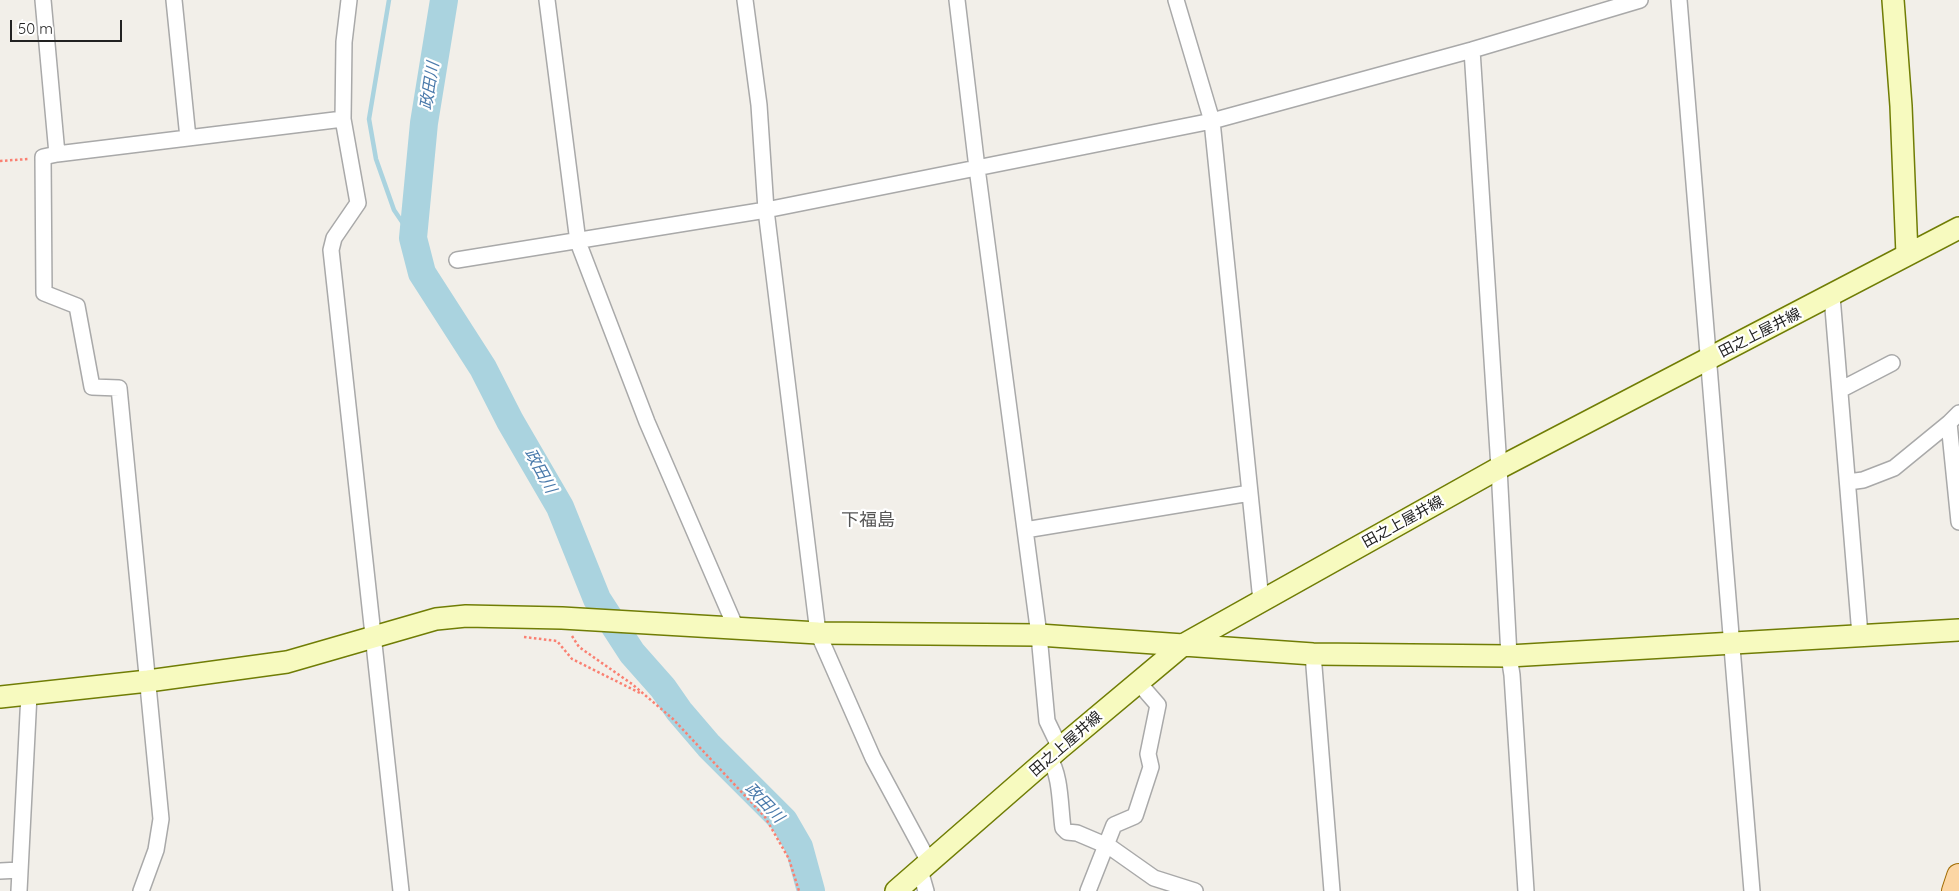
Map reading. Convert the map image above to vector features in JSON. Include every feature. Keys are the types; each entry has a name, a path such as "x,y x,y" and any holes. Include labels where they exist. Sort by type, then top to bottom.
{"main road":[{"path":"1954,891 1959,876"}],"street":[{"path":"43,0 50,156 44,293 77,306 92,387 118,388 161,819 156,850 141,891"},
{"path":"174,0 188,138"},
{"path":"349,0 344,42 343,119 358,203 334,238 331,250 401,891"},
{"path":"547,0 578,242 647,422 736,628"},
{"path":"745,0 758,106 766,210 818,633 873,758 925,866 926,891"},
{"path":"957,0 977,168 1039,635 1047,721 1054,753 1052,763 1056,774 1062,828 1067,832 1076,833 1106,846 1154,878 1195,891"},
{"path":"1176,0 1212,121 1261,601"},
{"path":"457,260 578,242 766,210 1212,121 1472,50 1640,0"},
{"path":"1679,0 1752,891"},
{"path":"1893,0 1901,106 1906,255"},
{"path":"1472,50 1509,656 1512,675 1526,891"},
{"path":"50,156 343,119"},
{"name":"田之上屋井線","path":"896,891 1054,753 1183,645 1499,468 1832,296 1959,228"},
{"path":"1832,296 1860,635"},
{"path":"1840,390 1892,363"},
{"path":"1848,482 1862,480 1894,468 1954,418"},
{"path":"1954,418 1959,522"},
{"path":"1025,530 1250,493"},
{"path":"0,697 148,681 286,662 436,620 466,616 561,618 818,633 1039,635 1313,654 1509,656 1959,630"},
{"path":"1313,654 1332,891"},
{"path":"1088,891 1114,825 1135,816 1151,767 1148,754 1158,705 1138,682"},
{"path":"19,891 29,694"},
{"path":"0,871 20,870"}],"path":[{"path":"0,161 50,156"},
{"path":"561,618 579,647 646,696 673,719 765,817 790,859 799,891"},
{"path":"519,636 557,642 572,659 646,696"}],"waterway":[{"path":"389,0 369,119 376,159 394,210 413,238"},
{"name":"政田川","path":"444,0 424,123 413,238 422,273 483,368 510,421 560,507 597,599 632,653 663,688 679,711 709,746 784,821 799,847 811,891"}],"district":[{"name":"下福島","path":"868,521"}]}
